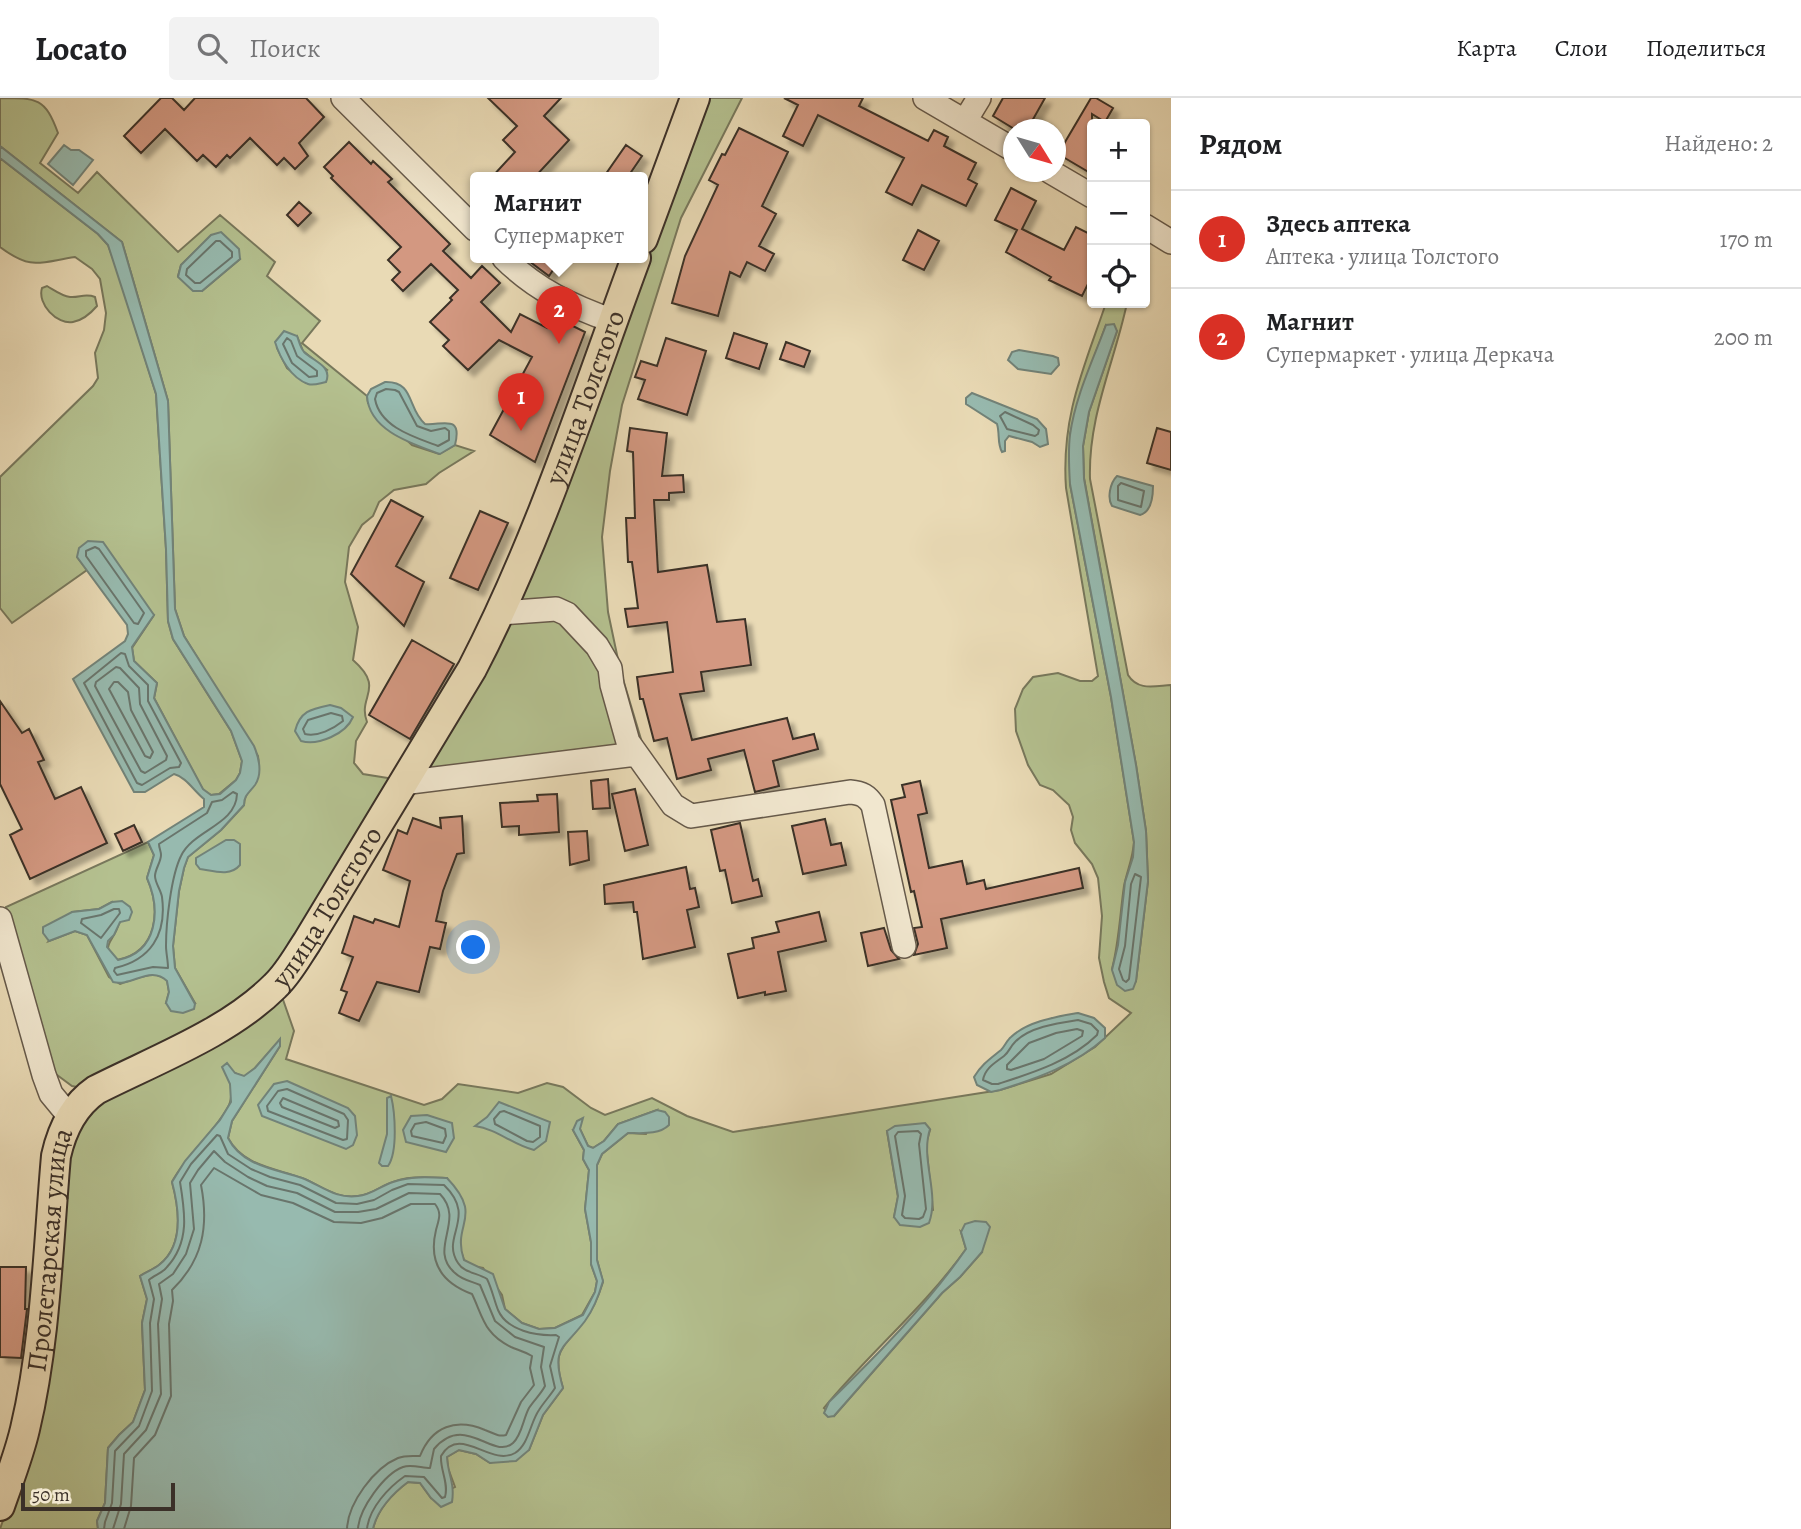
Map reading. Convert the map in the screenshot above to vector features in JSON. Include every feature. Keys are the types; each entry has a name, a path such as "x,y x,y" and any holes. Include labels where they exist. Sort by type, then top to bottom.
{"main road":[{"path":"648,225 691,103"},
{"name":"улица Толстого","path":"70,1117 82,1101 96,1090 221,1027 263,998 278,984 307,942 472,669 499,613 542,513 634,263"},
{"name":"Пролетарская улица","path":"0,1506 30,1404 45,1292 55,1156 70,1117"}],"street":[{"path":"343,98 470,224"},
{"path":"925,98 1003,144"},
{"path":"965,121 979,98"},
{"path":"1066,181 1087,193"},
{"path":"1150,229 1171,242"},
{"path":"509,263 543,291 613,321"},
{"path":"499,613 556,609 567,614 604,656 610,667 628,742 677,810 691,816 850,792 867,797 873,805 904,946"},
{"path":"402,783 636,754"},
{"name":"Пролетарская улица","path":"0,919 51,1094 70,1117"}],"green space":[{"path":"0,98 32,100 49,113 58,133 40,163 78,193 97,172 178,252 220,215 275,262 267,276 320,321 302,343 367,396 368,403 412,445 439,454 455,445 474,451 426,484 394,490 379,502 373,516 362,525 349,547 345,582 358,627 353,660 368,678 369,686 365,705 367,722 356,741 354,763 363,774 394,779 296,942 240,1004 82,1088 72,1086 53,1072 6,907 148,842 154,855 147,878 154,903 154,916 153,928 141,948 117,960 108,949 120,922 112,902 99,909 72,912 49,941 75,931 87,935 109,977 120,984 156,975 167,980 169,992 166,1003 195,1003 175,968 173,946 184,868 188,857 221,830 244,805 259,766 258,756 184,636 175,609 168,401 122,242 0,146","holes":["211,236 240,259 202,291 178,276 181,265","297,336 303,351 327,370 306,383 287,368 277,348"]},
{"path":"705,98 742,98 681,218 622,405 610,471 602,537 608,612 620,669 643,746 416,775 641,263 648,263 648,245"},
{"path":"0,158 98,234 108,245 119,275 156,394 168,621 173,639 231,731 242,761 236,780 219,794 211,795 203,790 154,698 157,683 134,661 132,648 154,615 77,557 87,570 12,623 0,608 0,477 93,386 98,378 95,353 104,330 106,313 100,279 92,269 75,257 36,263 11,255 0,247"},
{"path":"47,286 67,296 95,297 97,306 81,320 61,320 45,307 42,300 42,288"},
{"path":"1104,308 1126,308 1097,412 1090,456 1090,479 1128,675 1142,685 1171,685 1171,1529 373,1529 386,1503 408,1482 420,1483 431,1498 455,1487 447,1457 459,1450 476,1454 490,1463 529,1450 543,1415 563,1388 558,1365 561,1350 590,1312 603,1282 597,1260 597,1165 602,1154 628,1133 646,1134 657,1110 618,1124 604,1141 593,1148 588,1146 580,1129 573,1130 584,1150 583,1159 589,1170 585,1209 591,1242 591,1264 597,1281 595,1292 582,1315 555,1328 539,1329 522,1323 505,1309 502,1295 483,1268 472,1266 464,1260 447,1178 409,1178 366,1194 342,1196 302,1178 260,1165 234,1147 228,1138 232,1121 280,1046 280,1040 244,1077 235,1073 230,1102 223,1115 172,1182 178,1215 173,1248 159,1265 140,1276 147,1299 142,1323 145,1390 133,1422 108,1448 105,1503 97,1521 98,1529 0,1529 22,1465 65,1151 78,1123 96,1106 281,994 294,1031 286,1059 424,1105 442,1099 458,1084 518,1093 547,1083 563,1087 605,1115 652,1098 687,1116 733,1132 1000,1090 1051,1074 1095,1047 1131,1013 1109,998 1104,982 1099,958 1102,916 1098,878 1092,864 1075,843 1069,805 1053,790 1040,785 1028,765 1016,731 1015,709 1023,689 1033,677 1058,673 1080,681 1092,681 1098,676 1066,488 1067,438 1082,371","holes":["1106,325 1117,331 1089,412 1083,446 1084,478 1146,831 1148,881 1136,981 1112,969 1124,886 1134,842 1111,697 1070,484 1070,434 1082,390","930,1130 926,1144 933,1210 894,1217 898,1197 887,1131","961,1232 982,1252 942,1293 834,1416 824,1408 933,1291 966,1249"]}],"water":[{"path":"64,145 71,150 79,150 93,160 73,185 48,164"},
{"path":"0,146 122,242 168,401 175,609 184,636 254,746 259,760 257,780 246,796 244,805 221,830 188,857 184,868 173,946 175,968 195,1004 194,1009 183,1013 171,1011 166,1003 169,992 167,981 161,977 154,975 127,982 113,982 87,935 75,931 49,941 43,933 43,927 72,912 99,909 112,902 122,901 132,912 129,920 120,922 107,947 118,960 141,948 153,928 155,916 147,878 154,855 148,842 204,807 204,799 186,781 174,774 145,792 134,792 73,679 125,641 128,634 127,625 77,557 79,548 88,541 103,542 154,615 132,647 134,661 157,683 154,698 203,789 211,795 220,794 236,780 242,761 231,731 173,639 168,621 156,394 108,245 98,234 0,158"},
{"path":"221,232 239,249 240,259 202,291 193,291 178,277 181,265 211,235"},
{"path":"1114,324 1117,331 1089,412 1083,446 1084,479 1146,831 1148,881 1136,981 1133,989 1125,991 1117,985 1112,970 1134,842 1111,697 1070,484 1069,460 1072,421 1080,393 1106,325"},
{"path":"284,331 297,336 304,352 321,364 327,372 326,382 308,384 291,372 275,342"},
{"path":"1019,350 1053,356 1058,358 1059,365 1051,374 1018,369 1008,360 1012,352"},
{"path":"385,382 395,383 406,391 419,418 425,424 453,425 457,435 455,445 440,454 406,440 384,427 375,418 367,396 371,389"},
{"path":"972,393 1037,419 1046,429 1048,444 1040,447 1009,436 1005,441 1005,451 1002,452 997,424 966,404 966,398"},
{"path":"1117,476 1153,486 1151,504 1147,511 1140,515 1112,506 1110,491"},
{"path":"330,705 341,708 353,717 349,723 338,733 323,740 301,741 295,731 303,715"},
{"path":"226,840 234,840 240,844 240,865 227,872 200,869 196,858"},
{"path":"1078,1013 1094,1018 1105,1028 1105,1038 1056,1070 1028,1081 991,1092 977,1085 974,1077 977,1072 1018,1032 1043,1020"},
{"path":"280,1039 280,1046 232,1121 228,1138 234,1147 250,1161 302,1178 342,1196 363,1195 406,1179 447,1178 464,1202 466,1212 461,1247 464,1260 493,1274 505,1309 522,1323 539,1329 555,1328 583,1315 595,1292 597,1281 591,1264 591,1242 585,1209 589,1170 583,1159 584,1150 573,1130 577,1121 583,1118 580,1129 588,1146 593,1148 604,1141 618,1124 657,1110 665,1112 669,1117 669,1125 655,1132 628,1133 602,1154 597,1165 597,1260 603,1281 588,1317 561,1350 558,1364 563,1388 543,1415 529,1450 516,1461 490,1463 476,1454 459,1450 447,1457 453,1489 452,1502 441,1507 420,1483 408,1482 386,1502 373,1529 98,1529 97,1521 105,1503 108,1448 133,1422 145,1390 142,1323 147,1299 140,1276 159,1265 173,1248 178,1215 172,1182 231,1102 230,1084 222,1067 227,1063 235,1073 244,1076 255,1068"},
{"path":"287,1081 348,1108 355,1116 357,1135 353,1145 346,1149 262,1116 258,1105 274,1084"},
{"path":"391,1096 393,1151 388,1166 382,1166 379,1163 387,1134 387,1098"},
{"path":"499,1102 550,1122 546,1141 534,1150 491,1130 475,1126 487,1117"},
{"path":"427,1115 452,1123 454,1138 446,1152 406,1142 403,1130 411,1116"},
{"path":"925,1123 930,1129 927,1153 932,1212 929,1223 920,1227 900,1225 894,1217 898,1196 887,1131 895,1126"},
{"path":"986,1222 990,1227 982,1252 942,1293 834,1416 828,1417 824,1413 829,1402 901,1328 935,1290 966,1249 961,1232 965,1224"}],"building":[{"path":"161,98 172,98 184,110 195,98 306,98 324,117 299,143 308,156 295,169 284,158 277,165 250,138 230,158 227,155 216,167 203,155 197,161 165,129 141,153 124,136"},
{"path":"488,98 561,98 544,116 569,140 540,172 497,172 515,152 503,140 517,126"},
{"path":"784,98 863,98 859,106 928,141 934,130 948,137 944,146 976,163 968,179 977,184 966,206 922,185 912,205 886,192 904,158 818,115 803,146 783,136 798,105"},
{"path":"1003,98 1045,98 1033,119 1003,119 1003,122 993,116"},
{"path":"1091,98 1113,108 1107,119 1100,119 1092,114 1092,119 1087,119 1087,171 1066,159 1066,140"},
{"path":"739,128 788,152 762,206 776,214 759,246 774,254 765,271 747,262 740,277 730,272 718,316 672,303 685,256 718,185 709,180"},
{"path":"349,142 371,164 373,161 392,179 388,182 450,244 443,251 471,278 482,266 500,283 481,302 511,332 520,314 547,328 553,316 585,332 535,462 490,435 532,357 499,340 468,370 443,346 449,340 430,322 458,290 431,264 403,291 392,280 400,272 388,260 401,247 331,178 333,176 324,167"},
{"path":"626,145 642,156 631,172 607,172"},
{"path":"1011,188 1036,201 1022,229 1064,250 1076,227 1087,232 1087,286 1082,296 1049,280 1051,277 1006,252 1017,230 995,220"},
{"path":"299,202 311,213 298,226 287,215"},
{"path":"918,230 939,241 924,270 903,260"},
{"path":"532,263 558,263 549,276"},
{"path":"734,333 767,344 759,369 726,358"},
{"path":"666,338 706,351 687,415 638,399 645,380 635,377 641,361 657,366"},
{"path":"786,342 810,351 804,367 780,359"},
{"path":"630,428 667,433 662,476 683,475 684,492 669,493 669,500 654,500 658,572 707,565 717,622 745,619 751,665 701,672 704,691 680,694 692,740 787,718 793,739 814,734 818,749 773,761 779,786 755,792 744,750 708,759 711,770 677,779 667,738 654,741 643,699 640,699 637,677 673,672 667,622 628,627 625,609 638,608 632,562 628,562 626,518 635,518 633,452 627,451"},
{"path":"1157,428 1171,432 1171,470 1147,463"},
{"path":"391,500 423,517 396,566 424,582 404,626 351,574"},
{"path":"480,511 508,523 478,590 450,578"},
{"path":"412,640 454,664 410,739 369,715"},
{"path":"0,701 22,733 29,729 44,760 38,762 55,799 81,787 107,843 30,879 10,835 22,829 0,784"},
{"path":"608,779 610,808 593,809 591,781"},
{"path":"920,781 927,813 918,815 929,868 962,861 967,884 984,880 986,889 1079,868 1083,888 941,919 947,948 914,955 918,944 914,928 922,927 914,891 911,892 891,800 905,797 902,785"},
{"path":"635,789 648,845 625,851 612,794"},
{"path":"557,794 559,832 519,835 519,826 502,827 500,803 538,801 537,795"},
{"path":"462,816 464,853 457,854 443,891 436,921 446,923 440,949 430,947 419,992 377,982 359,1021 339,1013 347,992 341,990 353,957 342,953 354,916 373,923 375,919 399,927 410,881 383,870 398,830 407,834 413,818 441,828 440,818"},
{"path":"825,819 831,845 841,843 846,865 803,874 792,826"},
{"path":"740,823 753,881 758,879 762,896 732,903 725,870 720,871 711,830"},
{"path":"134,825 142,842 123,851 115,834"},
{"path":"587,831 589,860 570,865 568,832"},
{"path":"686,867 690,889 695,888 699,907 687,910 695,947 643,959 637,912 634,912 633,902 605,904 604,885"},
{"path":"819,912 826,941 778,952 786,991 738,998 728,954 754,948 752,938 779,932 776,922"},
{"path":"884,928 891,950 899,959 868,966 861,933"},
{"path":"0,1267 26,1267 27,1309 21,1358 0,1357"}],"place":[{"name":"Магнит","path":"559,344"},
{"name":"Здесь аптека","path":"521,431"}]}
